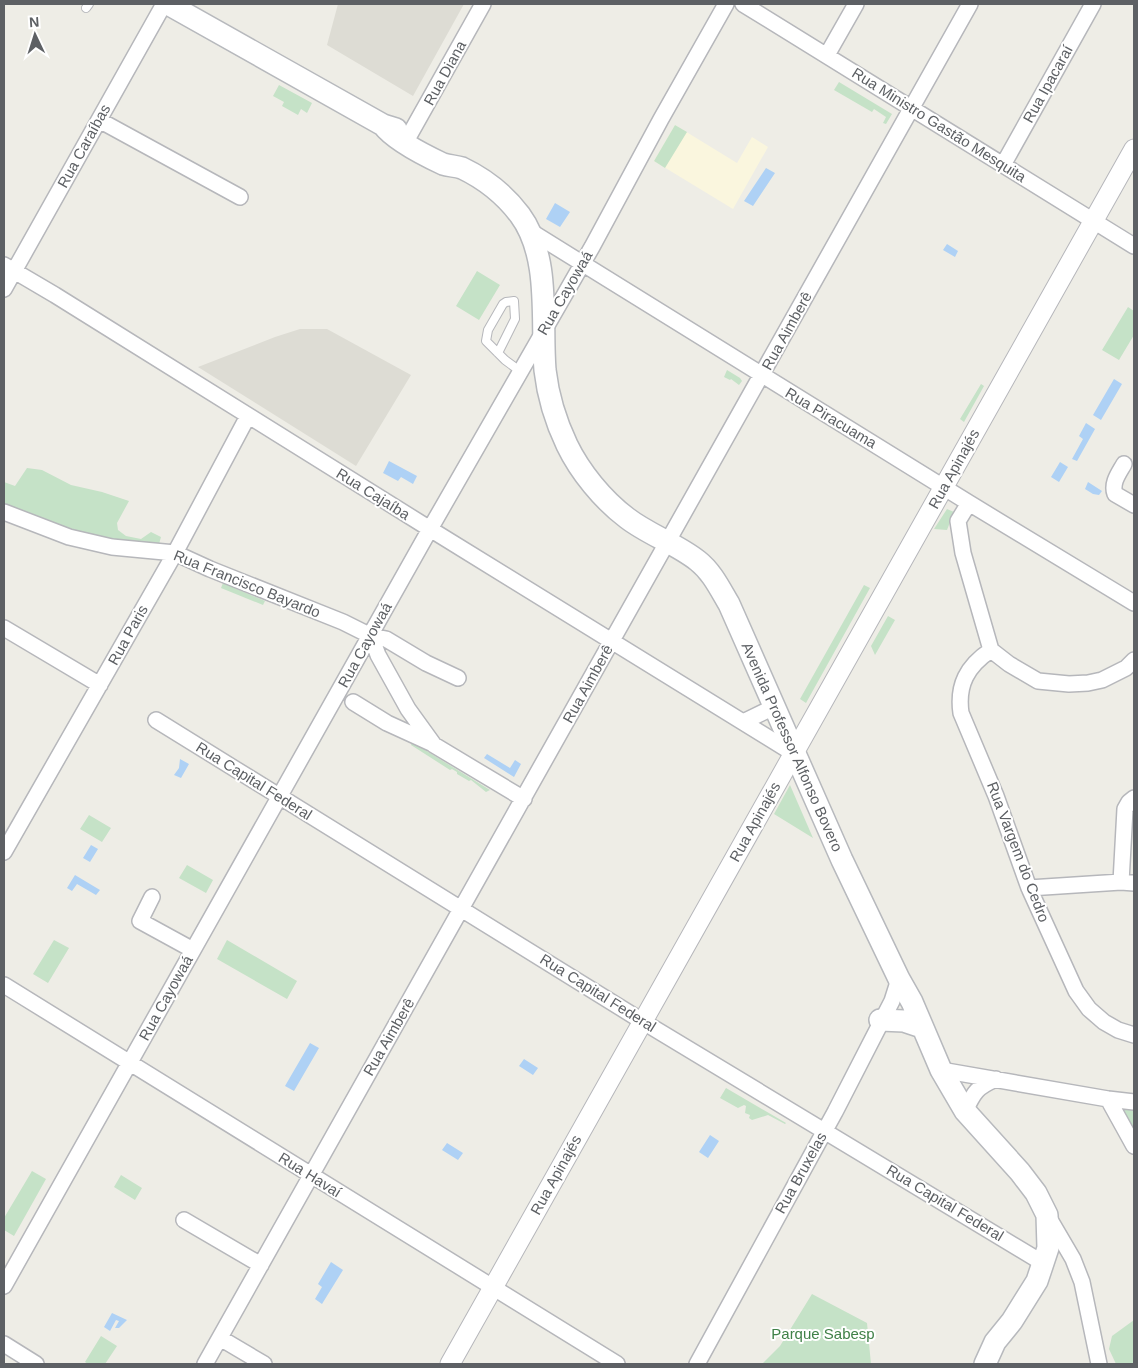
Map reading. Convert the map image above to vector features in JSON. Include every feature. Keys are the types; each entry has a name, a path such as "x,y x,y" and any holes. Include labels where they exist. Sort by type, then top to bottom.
{"main road":[{"name":"Avenida Professor Alfonso Bovero","path":"166,4 383,125 408,138 425,140 452,158 460,167 486,182 506,198 530,231 540,269 545,370 550,399 567,445 592,483 626,518 698,561 719,586 729,604 866,912 912,1002 941,1070 966,1111 1036,1193 1046,1215 1048,1248 1037,1281 1012,1321 995,1342 985,1364"},
{"path":"880,1020 904,1021 922,1028"}],"street":[{"name":"Rua Caraíbas","path":"4,289 9,268 99,120 166,4"},
{"name":"Rua Diana","path":"408,138 483,4"},
{"name":"Rua Cayowaá","path":"4,1286 430,529 583,263 726,4"},
{"name":"Rua Ministro Gastão Mesquita","path":"743,4 1134,246"},
{"path":"827,55 856,4"},
{"name":"Rua Aimberê","path":"205,1364 970,4"},
{"name":"Rua Ipacaraí","path":"1003,165 1093,4"},
{"path":"99,120 240,197"},
{"name":"Rua Apinajés","path":"450,1364 1134,150"},
{"name":"Rua Piracuama","path":"530,231 969,503 1132,596"},
{"name":"Rua Cajaíba","path":"9,268 794,753"},
{"name":"Rua Paris","path":"4,852 175,553 248,416"},
{"path":"1124,464 1114,483 1115,494 1134,504"},
{"path":"969,503 958,521 963,553 991,650 1032,678 1045,683 1056,684 1088,683 1102,680 1126,668 1134,660"},
{"name":"Rua Francisco Bayardo","path":"4,512 69,537 112,547 175,553 210,569 343,622 371,636 386,639 426,663 458,678"},
{"path":"5,632 100,685"},
{"path":"371,636 378,655 408,709 434,744"},
{"name":"Rua Vargem do Cedro","path":"991,650 978,658 961,687 959,699 961,713 985,768 1029,888 1076,992 1089,1009 1104,1022 1118,1030 1134,1035"},
{"path":"354,702 387,723 434,744 524,799"},
{"path":"743,722 774,707"},
{"name":"Rua Capital Federal","path":"156,720 642,1021 1043,1263"},
{"path":"1029,888 1128,882 1125,809 1134,798"},
{"path":"152,897 140,921 193,950"},
{"name":"Rua Bruxelas","path":"697,1364 825,1131 880,1020 892,1001 899,979"},
{"name":"Rua Havaí","path":"4,985 617,1364"},
{"path":"941,1070 1134,1102"},
{"path":"966,1111 974,1092 979,1087 996,1079"},
{"path":"1108,1099 1134,1146"},
{"path":"1046,1215 1073,1259 1082,1282 1099,1364"},
{"path":"184,1220 260,1265"},
{"path":"220,1338 264,1364"},
{"path":"4,1344 36,1364"}],"lane":[{"path":"498,353 515,319 514,301 503,304 488,330 486,341 498,353 509,364 520,370"}],"shaded area":[{"path":"338,4 464,4 413,96 327,45"},
{"path":"675,125 737,163 752,137 768,147 733,209 654,161"},
{"path":"300,329 327,329 411,375 356,466 198,367"}],"green space":[{"path":"839,82 892,114 886,124 883,123 886,117 874,109 872,112 834,90"},
{"path":"279,85 312,103 307,113 301,109 298,115 282,106 284,102 273,96"},
{"path":"675,125 687,132 665,168 654,161"},
{"path":"477,271 500,285 479,320 456,306"},
{"path":"1128,307 1134,311 1134,335 1119,360 1102,350"},
{"path":"727,370 740,378 742,381 739,385 731,379 724,377"},
{"path":"981,384 984,386 964,422 960,419"},
{"path":"27,468 42,470 71,485 129,501 117,523 118,530 126,536 141,539 151,532 161,537 159,544 154,547 75,533 4,508 4,482 15,486"},
{"path":"947,509 954,512 947,530 934,529"},
{"path":"223,583 265,601 263,605 221,588"},
{"path":"864,585 870,588 806,703 800,699"},
{"path":"888,616 895,620 875,655 871,646"},
{"path":"412,742 490,790 486,792 471,780 469,781 452,769 450,770 411,745"},
{"path":"790,785 813,838 774,814"},
{"path":"89,815 111,828 102,842 80,829"},
{"path":"187,865 213,880 206,893 179,878"},
{"path":"54,940 69,948 48,983 33,974"},
{"path":"227,940 297,981 287,999 217,959"},
{"path":"726,1088 786,1123 768,1115 752,1120 749,1118 750,1115 745,1113 746,1106 738,1108 720,1098"},
{"path":"1116,1101 1134,1104 1134,1133"},
{"path":"32,1171 46,1179 14,1236 4,1230 4,1218"},
{"path":"121,1175 142,1188 135,1200 114,1187"},
{"name":"Parque Sabesp","path":"812,1294 867,1323 871,1364 762,1364 780,1346"},
{"path":"1134,1320 1134,1364 1116,1364 1109,1349 1112,1336"},
{"path":"101,1336 117,1346 105,1364 88,1364 85,1362"}],"water":[{"path":"766,168 775,173 753,206 744,201"},
{"path":"555,203 570,212 560,227 546,219"},
{"path":"947,244 958,251 955,257 943,250"},
{"path":"1114,379 1122,384 1101,420 1093,415"},
{"path":"1086,423 1095,429 1077,461 1072,459 1083,439 1079,436"},
{"path":"389,461 417,476 413,484 401,477 398,481 383,473"},
{"path":"1060,462 1068,467 1059,482 1051,477"},
{"path":"1088,482 1102,491 1099,495 1085,489"},
{"path":"487,754 510,768 515,760 521,764 514,777 484,758"},
{"path":"180,759 189,764 181,778 174,775 179,768"},
{"path":"91,845 98,849 90,862 83,858"},
{"path":"75,875 100,890 96,895 77,884 72,891 67,888"},
{"path":"310,1043 319,1048 294,1091 285,1086"},
{"path":"524,1059 538,1068 533,1075 519,1066"},
{"path":"710,1135 719,1141 708,1158 699,1152"},
{"path":"447,1143 463,1153 458,1160 442,1150"},
{"path":"331,1262 343,1270 322,1304 315,1299 322,1287 318,1284"},
{"path":"112,1313 127,1320 119,1328 115,1328 119,1321 116,1320 110,1331 104,1327"}]}
